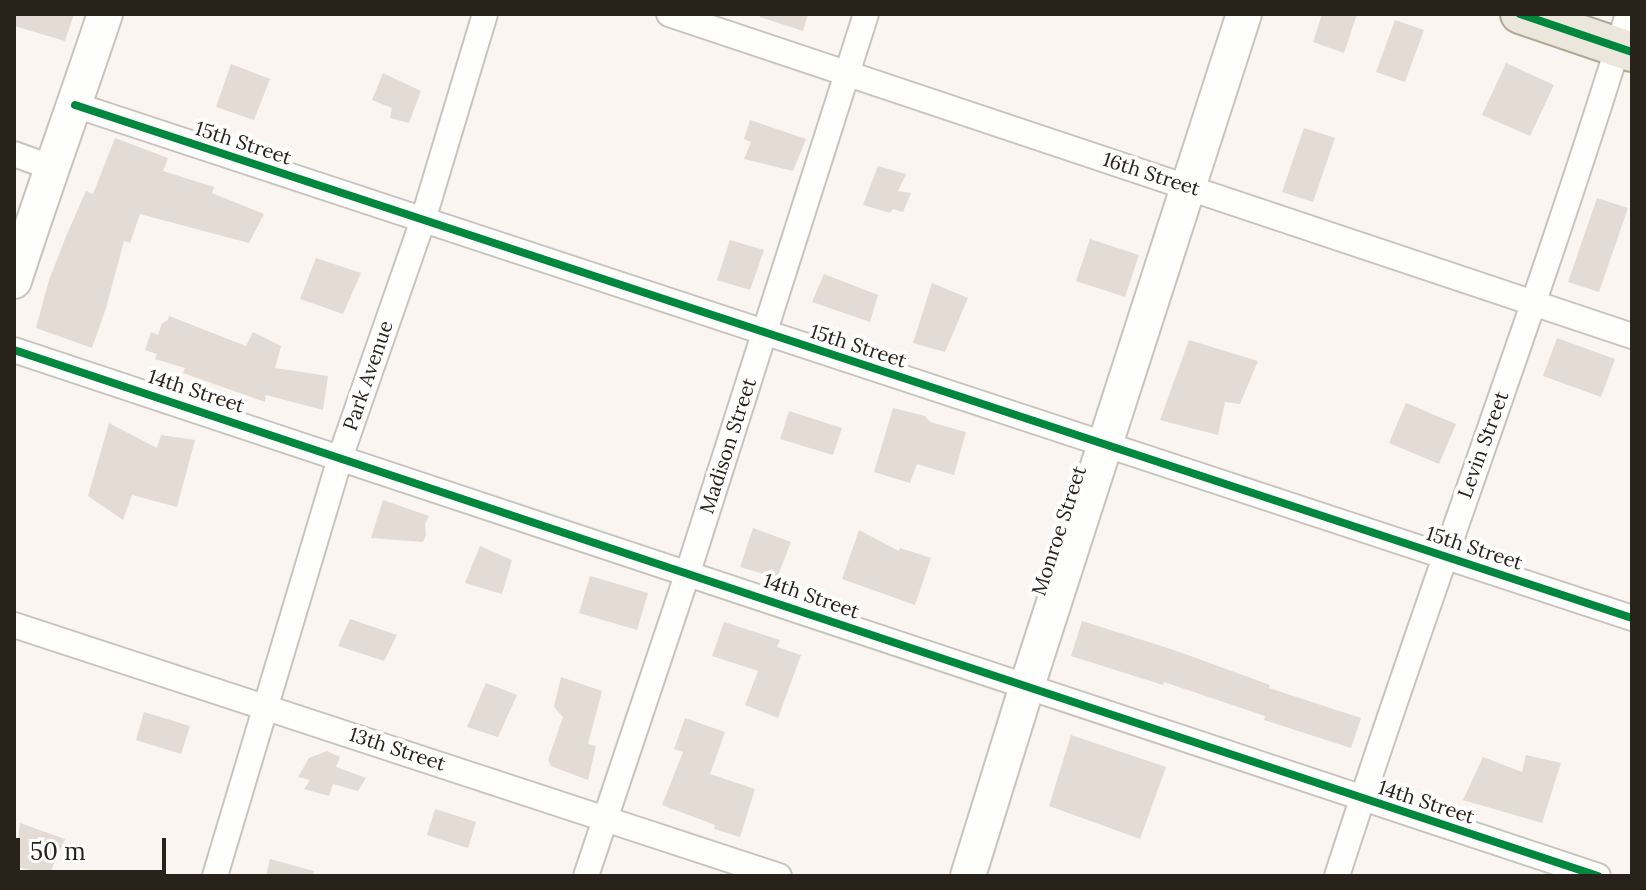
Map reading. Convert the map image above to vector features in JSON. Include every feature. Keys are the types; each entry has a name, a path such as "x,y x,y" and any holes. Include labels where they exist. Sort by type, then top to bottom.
{"main road":[{"path":"14,281 50,167 75,105 105,14"},
{"name":"Monroe Street","path":"968,876 1244,14"},
{"path":"1520,14 1626,38"}],"street":[{"name":"Park Avenue","path":"215,876 341,455 423,220 485,14"},
{"name":"16th Street","path":"669,14 1632,336"},
{"name":"Madison Street","path":"586,876 688,572 866,14"},
{"name":"Levin Street","path":"1337,876 1444,556 1626,38"},
{"name":"15th Street","path":"75,105 1632,618"},
{"path":"14,154 50,167"},
{"name":"14th Street","path":"14,350 341,455 1598,876"},
{"name":"13th Street","path":"14,625 779,876"}],"building":[{"path":"14,14 74,14 65,41 14,26"},
{"path":"760,14 808,14 803,31 760,17"},
{"path":"1322,14 1357,14 1344,53 1313,42"},
{"path":"1395,20 1424,30 1405,82 1376,72"},
{"path":"1506,63 1554,85 1530,136 1482,115"},
{"path":"231,64 270,79 254,120 216,107"},
{"path":"383,73 421,91 409,123 390,118 392,108 372,100"},
{"path":"750,120 806,139 793,171 744,159 751,142 744,139"},
{"path":"1304,128 1335,138 1313,202 1282,192"},
{"path":"115,138 168,158 163,171 214,187 212,193 264,214 249,243 140,214 130,243 124,241 92,348 36,328 49,280 67,234 86,191 93,194"},
{"path":"878,166 906,174 898,191 911,193 903,212 893,209 890,213 863,205"},
{"path":"1597,198 1628,208 1599,292 1568,282"},
{"path":"1090,239 1139,255 1125,297 1076,281"},
{"path":"730,240 764,250 750,290 717,280"},
{"path":"316,258 361,273 343,314 300,299"},
{"path":"824,274 878,295 870,322 812,302"},
{"path":"932,283 968,298 945,352 913,343"},
{"path":"169,316 246,346 253,332 281,346 275,368 328,376 323,410 266,395 265,402 183,373 185,368 155,359 157,354 145,350 151,332 158,335 162,323"},
{"path":"1557,338 1615,359 1601,397 1543,376"},
{"path":"1189,340 1258,361 1240,404 1225,402 1218,435 1160,420"},
{"path":"1406,403 1456,424 1439,464 1389,443"},
{"path":"893,408 966,432 954,475 917,464 910,483 874,472"},
{"path":"789,411 842,428 833,455 780,439"},
{"path":"109,423 157,448 161,435 195,440 177,507 132,495 123,520 88,496"},
{"path":"383,500 429,516 423,542 371,538"},
{"path":"753,528 791,542 777,578 740,567"},
{"path":"859,530 899,551 900,548 931,558 915,605 842,579"},
{"path":"480,546 512,560 502,594 465,583"},
{"path":"590,576 648,593 637,630 579,613"},
{"path":"350,619 397,635 384,661 338,646"},
{"path":"1082,621 1174,650 1270,685 1269,688 1361,718 1351,748 1264,720 1265,716 1164,682 1163,685 1071,656"},
{"path":"724,622 780,640 777,647 801,655 778,718 745,705 758,671 712,656"},
{"path":"561,677 602,691 588,744 596,746 588,780 551,766 548,760 563,717 554,707"},
{"path":"486,683 517,695 498,737 467,727"},
{"path":"144,712 190,726 181,754 136,740"},
{"path":"685,718 725,732 710,774 755,789 740,837 714,829 715,825 662,805 683,752 674,749"},
{"path":"1071,735 1166,767 1140,839 1049,806"},
{"path":"327,751 340,757 336,767 366,778 358,791 333,784 329,796 304,789 310,780 298,777 309,758"},
{"path":"1526,755 1561,763 1542,823 1463,800 1483,757 1522,772"},
{"path":"435,809 476,822 468,848 427,835"},
{"path":"20,823 65,839 50,873 15,867"},
{"path":"270,859 314,871 313,876 266,876"}],"cycle path":[{"path":"1520,14 1632,52"},
{"path":"75,105 1632,618"},
{"path":"14,350 1598,876"}]}
